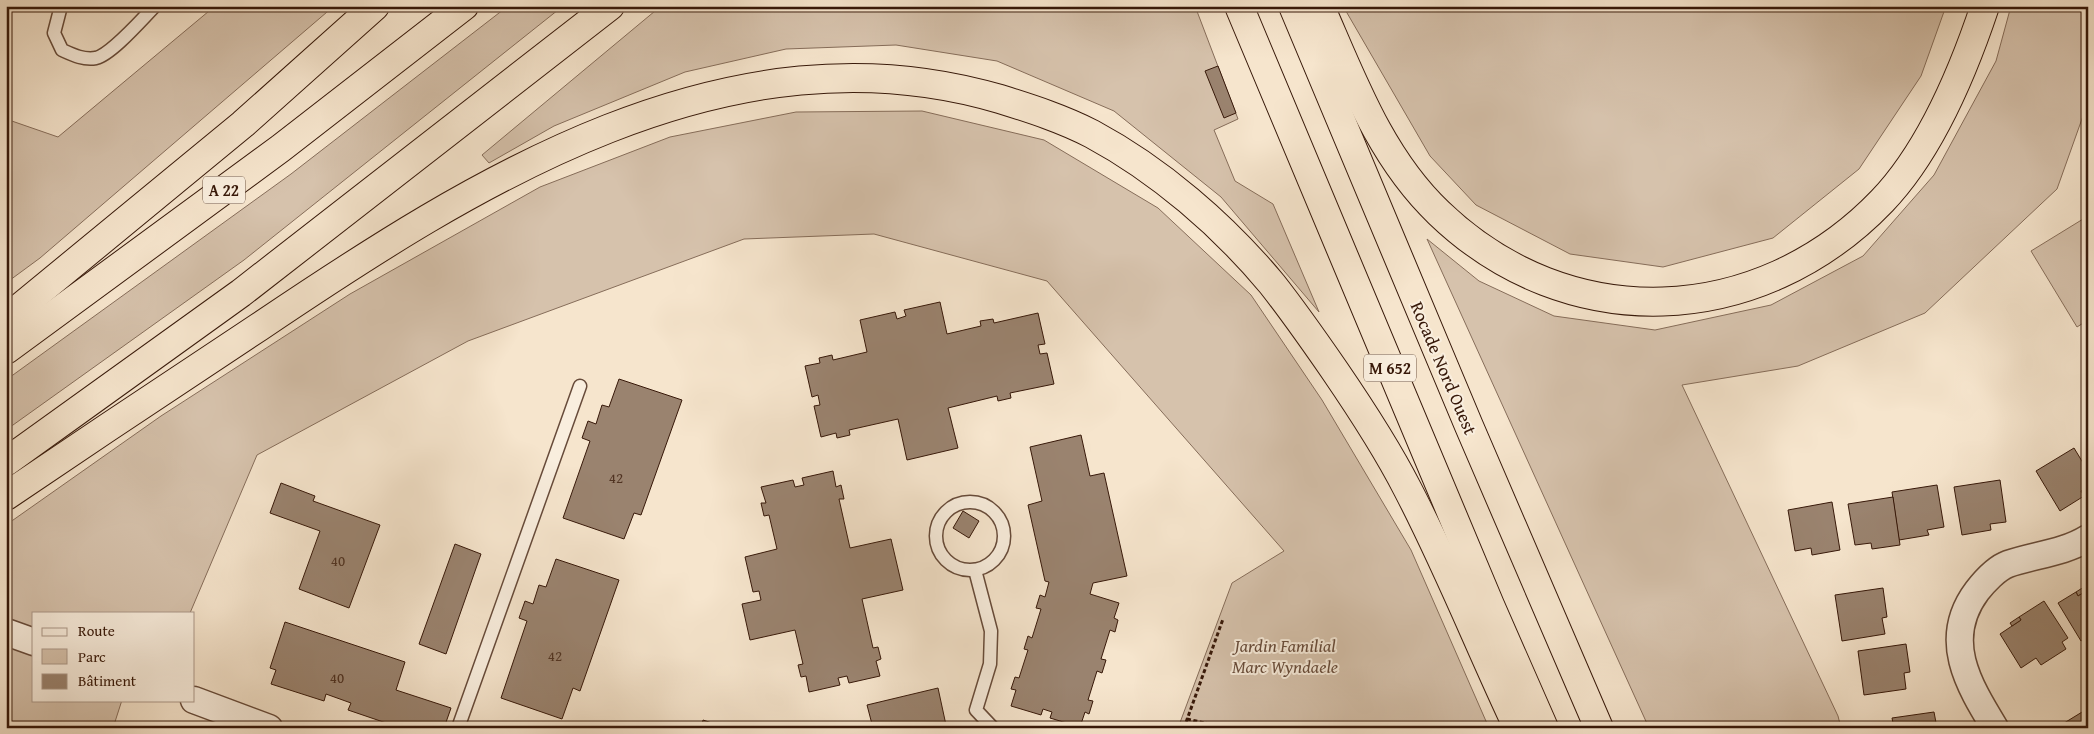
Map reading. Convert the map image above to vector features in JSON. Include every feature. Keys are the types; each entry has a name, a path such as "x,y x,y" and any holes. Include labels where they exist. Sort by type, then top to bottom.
{"highway":[{"path":"6,319 258,111 374,6"},
{"name":"A 22","path":"6,350 273,153 464,6"},
{"path":"6,462 241,293 610,6"},
{"name":"M 652","path":"1239,6 1449,507 1544,728"},
{"name":"Rocade Nord Ouest","path":"1293,6 1469,426 1599,728"},
{"path":"1320,6 1377,131 1417,190 1438,213 1481,249 1533,278 1585,295 1639,303 1699,299 1748,287 1804,261 1828,246 1863,219 1884,199 1900,178 1942,111 1963,67 1985,6"},
{"path":"6,496 392,239 510,172 580,139 653,112 695,100 754,87 815,80 867,79 922,83 974,92 1029,108 1091,134 1140,164 1180,194 1230,239 1270,282 1307,331 1391,457 1420,512 1518,728"}],"street":[{"path":"1995,728 1972,692 1961,662 1960,633 1966,606 1982,584 2006,565 2062,550 2088,538"},
{"path":"6,632 32,641"},
{"path":"195,700 267,727"}],"lane":[{"path":"61,6 54,33 62,50 77,58 96,58 109,50 155,6"},
{"path":"458,728 580,386"},
{"path":"965,501 978,502 990,507 1000,517 1004,530 1004,544 998,556 988,565 975,570 962,569 950,564 940,554 936,541 936,528 942,515 952,506 965,501"},
{"path":"975,570 991,631 990,664 976,710 993,728"}],"path":[{"path":"1184,728 1223,618"},
{"path":"1187,719 1228,728"}],"green space":[{"path":"215,6 334,6 40,258 6,283 6,119 58,137"},
{"path":"508,6 563,6 244,260 6,430 6,380 291,174"},
{"path":"661,6 1195,6 1238,119 1214,130 1235,181 1273,204 1319,312 1221,197 1114,111 997,61 896,45 786,49 685,72 554,126 489,163 482,155"},
{"path":"1343,6 1946,6 1921,76 1859,169 1773,238 1663,267 1570,254 1476,205 1430,156"},
{"path":"2011,6 2088,6 2088,102 2057,189 1925,313 1798,366 1682,385 1838,716 1841,728 1649,728 1427,239 1479,281 1554,316 1655,330 1771,305 1863,256 1934,175 1996,61"},
{"name":"Jardin Familial Marc Wyndaele","path":"922,111 1044,140 1158,208 1251,295 1322,400 1411,550 1489,728 1178,728 1232,583 1284,551 1047,281 874,234 744,239 468,341 257,455 190,612 32,612 32,702 121,702 113,728 6,728 6,525 161,416 350,294 540,187 670,137 796,112"},
{"path":"2088,216 2088,320 2077,327 2031,251"}],"building":[{"path":"1218,66 1236,113 1224,118 1205,71"},
{"path":"940,302 947,334 981,326 980,321 993,319 994,323 1038,313 1045,344 1038,345 1040,354 1047,353 1054,384 1010,393 1011,398 998,401 997,396 948,408 958,448 907,460 898,419 849,430 850,435 837,438 836,433 821,437 814,406 820,405 818,395 812,397 805,366 820,363 819,358 832,355 833,360 867,352 860,320 895,312 897,319 906,316 904,310"},
{"path":"619,379 682,400 641,515 634,513 624,539 563,518 590,441 582,438 588,421 596,424 602,405 609,407"},
{"path":"1081,435 1090,476 1104,473 1127,576 1093,583 1090,594 1119,603 1114,618 1118,620 1115,632 1110,630 1101,659 1106,660 1102,673 1097,671 1088,700 1093,701 1089,714 1085,712 1080,727 1050,718 1052,712 1043,709 1041,715 1011,706 1016,690 1011,689 1015,677 1019,678 1028,650 1024,649 1028,636 1032,638 1041,609 1036,608 1040,595 1045,597 1049,582 1045,581 1028,505 1042,501 1030,447"},
{"path":"2074,448 2088,471 2088,487 2081,491 2084,496 2060,511 2036,471"},
{"path":"833,471 836,487 841,485 844,499 839,499 850,548 891,539 903,590 862,599 873,648 878,647 881,659 876,661 880,676 849,683 847,676 838,678 840,685 809,692 806,676 801,677 798,665 803,664 795,630 750,640 742,604 761,600 759,591 753,592 745,557 777,549 769,515 764,516 761,503 766,503 761,487 793,480 795,487 804,485 802,478"},
{"path":"2000,480 2006,522 1990,524 1991,530 1962,535 1954,487"},
{"path":"281,483 315,496 313,501 380,525 349,608 299,589 320,531 270,513"},
{"path":"1937,485 1944,527 1927,530 1929,535 1899,540 1892,492"},
{"path":"1893,497 1900,545 1872,549 1871,543 1855,545 1848,504"},
{"path":"1832,502 1840,550 1812,555 1811,548 1795,551 1788,510"},
{"path":"963,511 979,521 969,538 953,528"},
{"path":"455,544 481,554 446,654 419,644"},
{"path":"556,559 619,580 580,691 573,688 562,719 501,698 527,621 519,618 525,601 533,604 539,585 546,587"},
{"path":"2087,585 2088,590 2078,596 2076,592"},
{"path":"1883,588 1887,617 1882,618 1885,634 1842,641 1835,595"},
{"path":"2088,590 2088,637 2081,641 2058,603 2076,592 2078,596"},
{"path":"2044,601 2068,638 2062,642 2066,649 2041,665 2036,658 2021,668 2000,634 2021,620 2019,617"},
{"path":"2019,617 2021,620 2012,626 2010,623"},
{"path":"285,622 405,662 396,690 451,708 444,728 401,728 348,710 351,703 326,694 324,701 271,684 276,670 270,668"},
{"path":"1906,644 1910,672 1904,673 1906,689 1864,695 1858,651"},
{"path":"938,688 946,725 939,728 873,728 867,705"},
{"path":"2087,709 2088,728 2056,728"},
{"path":"1934,712 1937,728 1894,728 1892,718"},
{"path":"703,720 715,724 714,728 701,728"},
{"path":"715,724 728,728 714,728"}]}
